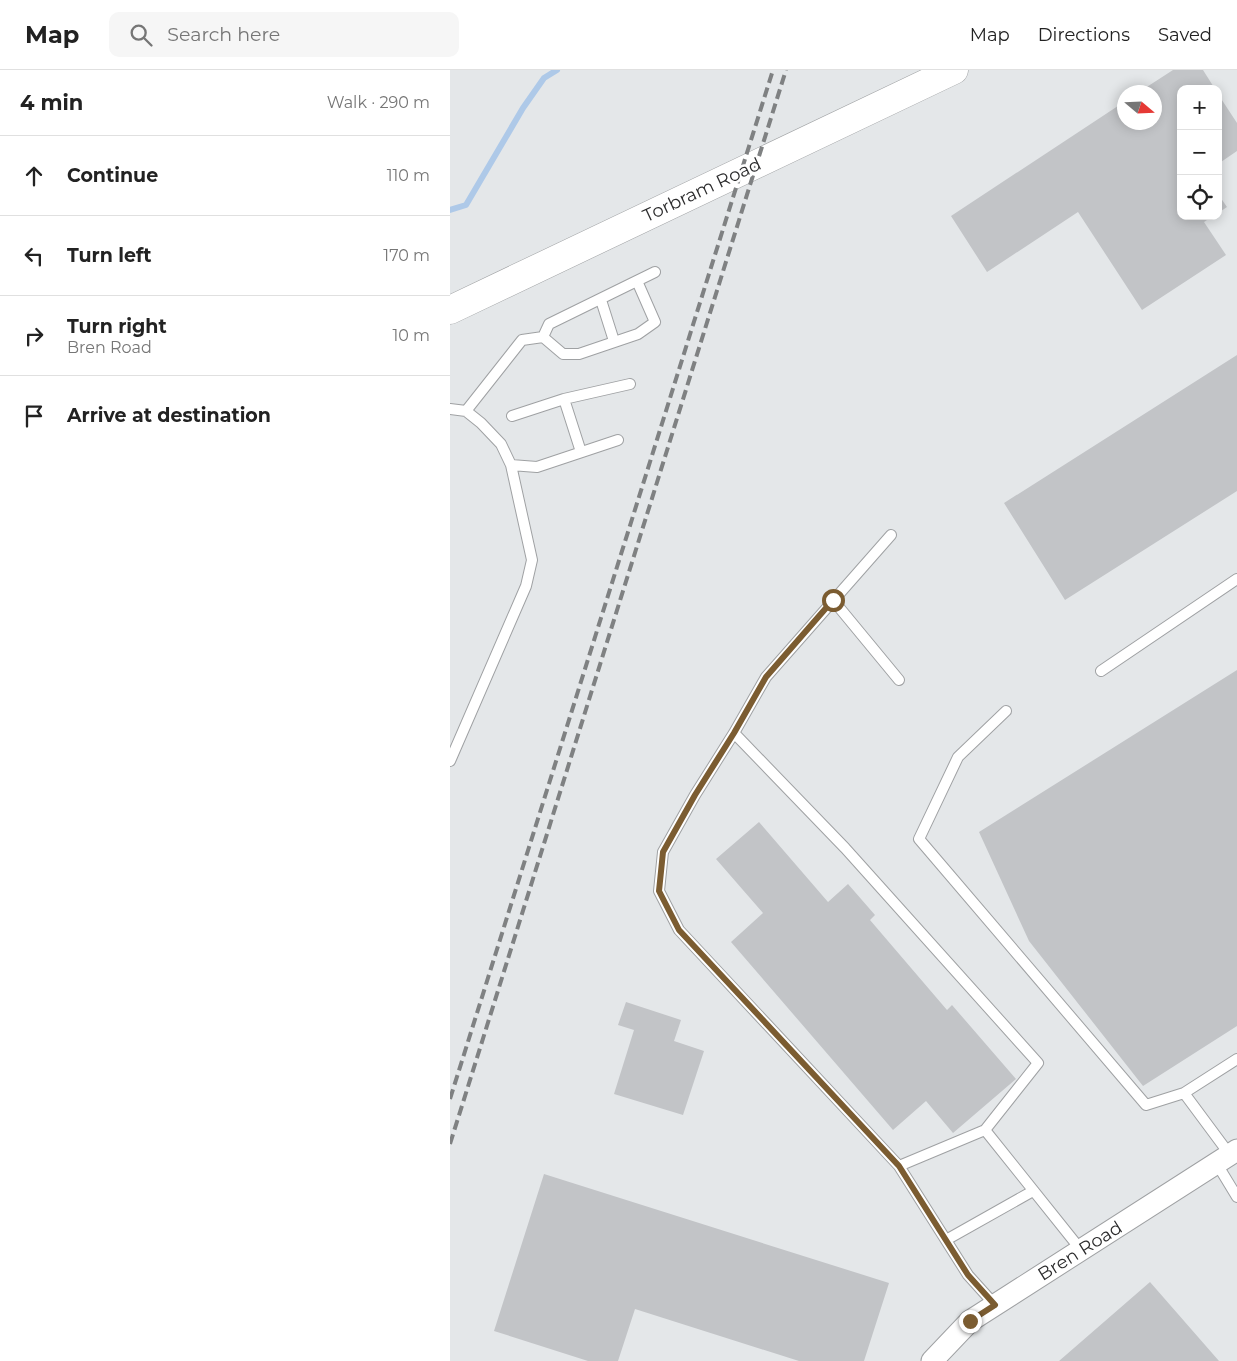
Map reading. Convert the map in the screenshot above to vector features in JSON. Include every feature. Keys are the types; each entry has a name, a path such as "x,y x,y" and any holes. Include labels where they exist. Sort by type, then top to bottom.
{"main road":[{"name":"Torbram Road","path":"450,310 954,70"}],"street":[{"name":"Bren Road","path":"932,1361 970,1321 1228,1156"}],"lane":[{"path":"543,337 549,324 655,272"},
{"path":"466,411 522,340 543,337 563,354 579,354 638,334 655,322 637,281"},
{"path":"601,300 614,341"},
{"path":"512,416 564,398 630,384"},
{"path":"564,398 581,452"},
{"path":"450,409 466,411 481,423 501,444 510,465 532,560 526,586 450,761"},
{"path":"510,465 537,467 618,440"},
{"path":"891,535 766,677 663,852 659,891 679,930 899,1166 968,1275 995,1305"},
{"path":"1101,671 1237,578"},
{"path":"833,600 899,680"},
{"path":"1006,711 958,757 919,839 1146,1105 1184,1093 1237,1059"},
{"path":"734,733 844,848 1038,1063 985,1130 899,1166"},
{"path":"1184,1093 1228,1156 1237,1197"},
{"path":"985,1130 1081,1250"},
{"path":"946,1240 1033,1191"}],"building":[{"path":"1173,70 1203,70 1212,85 1177,85 1177,220 1207,220 1204,222 1226,255 1142,310 1078,212 987,272 951,216 1117,107 1117,130 1162,130 1162,85 1150,85"},
{"path":"1222,100 1237,123 1237,151 1222,161"},
{"path":"1222,200 1227,207 1222,210"},
{"path":"1237,355 1237,491 1065,600 1004,503"},
{"path":"1237,670 1237,1026 1143,1086 1029,941 979,832"},
{"path":"759,822 828,902 848,884 875,915 870,920 947,1010 952,1005 1016,1079 953,1133 926,1101 893,1130 731,942 763,913 716,859"},
{"path":"626,1002 681,1020 674,1041 704,1051 683,1115 614,1094 634,1030 618,1025"},
{"path":"544,1174 889,1283 864,1361 799,1361 635,1309 618,1361 588,1361 494,1331"},
{"path":"1150,1282 1219,1361 1059,1361"}],"waterway":[{"path":"450,210 466,205 523,108 544,78 557,70"}],"railway":[{"path":"450,1099 773,70"},
{"path":"450,1144 786,70"}],"route":[{"path":"833,600 766,677 695,795 663,852 659,891 679,930 899,1166 968,1275 995,1305 970,1321"}]}
